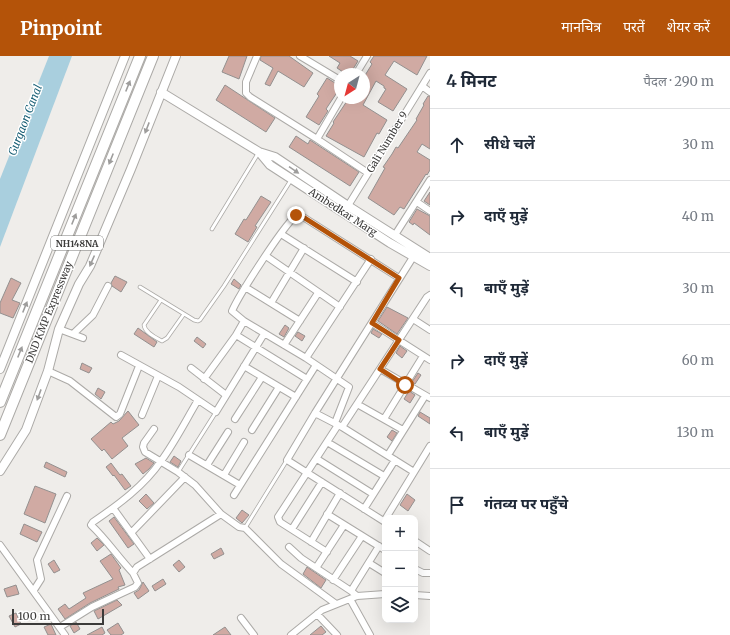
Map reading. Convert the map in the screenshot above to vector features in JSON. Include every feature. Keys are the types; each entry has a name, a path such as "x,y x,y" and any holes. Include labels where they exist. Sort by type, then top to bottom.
{"highway":[{"name":"DND KMP Expressway","path":"0,402 140,56"},
{"name":"DND KMP Expressway","path":"1,431 153,56"}],"street":[{"path":"0,369 125,56"},
{"path":"1,466 26,430 48,371 60,329 79,284 93,259 176,56"},
{"path":"257,56 246,82 246,93 368,173"},
{"path":"300,56 334,76"},
{"path":"360,68 367,56"},
{"name":"Gali Number 9","path":"347,209 430,73"},
{"path":"422,86 430,92"},
{"name":"Ambedkar Marg","path":"161,92 259,152 275,157 347,209 416,253 430,258"},
{"path":"317,139 338,104"},
{"name":"Ambedkar Marg","path":"259,152 270,165 292,179 395,235 430,266"},
{"path":"395,235 430,180"},
{"path":"417,202 430,211"},
{"path":"338,425 349,387 306,358 264,334 232,311 266,256 293,218 298,214 399,278"},
{"path":"281,234 357,282"},
{"path":"271,303 304,248"},
{"path":"382,518 364,509 287,460 399,278 416,253"},
{"path":"266,256 340,307"},
{"path":"306,358 371,259"},
{"path":"73,334 93,315 108,286"},
{"path":"246,287 300,320"},
{"path":"284,345 318,293"},
{"path":"327,552 280,522 278,517 338,425 357,404 427,297 430,295"},
{"path":"413,319 430,330"},
{"path":"204,379 236,335 244,321"},
{"path":"372,323 430,360"},
{"path":"60,329 83,338"},
{"path":"121,355 179,387 216,412 264,334"},
{"path":"236,335 307,380"},
{"path":"384,419 423,356"},
{"path":"234,494 316,365"},
{"path":"48,371 70,381 116,417 120,414 140,366"},
{"path":"244,366 296,397"},
{"path":"191,368 226,395"},
{"path":"380,369 427,397 403,430 388,455"},
{"path":"142,415 158,376"},
{"path":"235,419 262,377"},
{"path":"252,430 279,387"},
{"path":"60,627 92,608 135,587 138,583 132,573 118,558 100,533 91,525 137,488 161,462 198,400"},
{"path":"357,404 403,430"},
{"path":"315,413 338,425 414,472"},
{"path":"154,429 144,443 143,447 145,452 185,477 195,485 221,514 240,527 245,528 281,564 336,604"},
{"path":"207,465 228,432"},
{"path":"224,475 244,442"},
{"path":"327,442 384,476"},
{"path":"388,515 414,472 428,456 430,446"},
{"path":"189,455 240,485"},
{"path":"317,459 372,494"},
{"path":"364,509 372,494 395,460"},
{"path":"131,533 185,477"},
{"path":"292,529 322,482"},
{"path":"311,542 340,493"},
{"path":"34,590 41,579 37,560 66,496"},
{"path":"113,508 150,559"},
{"path":"132,573 137,567 221,514"},
{"path":"328,514 382,548"},
{"path":"316,568 344,525"},
{"path":"333,580 362,536"},
{"path":"418,543 430,551"},
{"path":"0,545 34,590 65,635"},
{"path":"351,591 379,546"},
{"path":"289,547 301,558 351,591 370,635"},
{"path":"369,563 382,571"},
{"path":"418,570 423,573 430,573"},
{"path":"292,635 317,614 336,604 354,598 382,594"},
{"path":"418,594 430,596"},
{"path":"317,614 337,635"},
{"path":"241,618 254,635"}],"lane":[{"path":"212,229 259,152"},
{"path":"140,287 198,321 203,317 292,179"},
{"path":"161,300 144,325 146,330 162,341 167,338 184,314"},
{"path":"178,472 216,412"},
{"path":"245,528 287,460"}],"water":[{"name":"Gurgaon Canal","path":"49,56 72,56 0,247 0,179"}],"building":[{"path":"229,56 247,56 239,79 222,72"},
{"path":"261,56 289,56 313,73 304,87 278,71 270,86 265,84 273,68 260,60"},
{"path":"329,56 350,56 358,61 354,68 337,68 340,63"},
{"path":"374,56 427,56 417,75 394,61 385,75 407,89 393,111 378,102 386,89 384,86 376,81 370,92 370,68 372,64 370,62"},
{"path":"327,78 334,82 334,97 326,109 328,111 319,125 306,117 319,96 317,94"},
{"path":"225,85 275,118 266,132 216,100"},
{"path":"428,96 430,96 430,149 422,144 417,152 430,160 430,170 404,209 400,207 394,215 368,198 385,168 383,167 417,120 416,119"},
{"path":"345,104 364,104 387,120 379,134 377,133 364,157 326,136 334,123 333,122"},
{"path":"296,136 308,144 310,140 359,172 350,186 289,147"},
{"path":"430,192 430,205 424,201"},
{"path":"261,196 271,202 255,226 257,227 248,242 235,234"},
{"path":"417,209 430,216 430,235 414,223 413,225 409,222"},
{"path":"115,276 127,282 121,292 112,286 111,283"},
{"path":"11,278 21,283 12,300 20,303 13,318 0,313 0,303"},
{"path":"234,279 241,285 239,289 231,284"},
{"path":"387,307 408,318 397,334 378,321"},
{"path":"285,325 289,328 284,337 279,334"},
{"path":"138,328 157,342 154,347 134,334"},
{"path":"373,329 382,334 379,338 371,333"},
{"path":"298,332 305,336 302,341 295,336"},
{"path":"197,337 206,344 203,348 194,341"},
{"path":"400,346 407,351 402,358 396,353"},
{"path":"82,363 92,368 89,373 80,369"},
{"path":"418,373 421,375 415,384 412,382"},
{"path":"98,388 105,392 101,399 95,394"},
{"path":"409,391 415,395 410,403 404,399"},
{"path":"128,411 139,425 122,438 128,446 112,459 104,449 102,451 91,439 111,422 113,424 119,421"},
{"path":"420,412 430,418 430,424 418,416"},
{"path":"392,430 397,433 392,441 387,437"},
{"path":"174,456 181,461 178,467 170,462"},
{"path":"146,458 154,463 143,474 135,464"},
{"path":"46,462 67,472 65,477 44,467"},
{"path":"111,463 131,486 125,490 106,467"},
{"path":"35,486 56,494 45,523 24,514"},
{"path":"146,494 154,503 147,509 139,501"},
{"path":"407,494 415,500 408,511 400,505"},
{"path":"242,510 249,515 242,523 236,518"},
{"path":"114,517 134,544 128,548 109,521"},
{"path":"24,524 42,532 37,542 20,534"},
{"path":"97,538 104,545 97,551 91,543"},
{"path":"221,548 224,554 214,559 211,554"},
{"path":"111,554 121,568 119,570 125,585 118,587 119,589 90,603 65,619 58,609 65,604 69,609 86,598 83,593 113,579 100,561"},
{"path":"54,560 60,570 54,573 48,564"},
{"path":"179,560 185,567 179,572 173,565"},
{"path":"307,567 326,580 321,588 303,574"},
{"path":"163,579 166,584 155,591 152,586"},
{"path":"143,582 149,591 138,599 134,593 139,590"},
{"path":"16,585 19,594 7,597 4,589"},
{"path":"117,600 122,605 98,619 94,611"},
{"path":"16,613 21,624 15,627 9,616"},
{"path":"76,622 80,629 74,633 70,626"},
{"path":"118,623 124,633 121,635 111,635 107,630"},
{"path":"51,624 56,635 48,635 44,627"},
{"path":"321,626 326,632 322,635 310,635"},
{"path":"102,627 105,633 102,635 87,635"},
{"path":"225,627 231,635 213,635"}],"route":[{"path":"296,215 300,215 399,278 372,323 399,340 380,369 405,385"}]}
